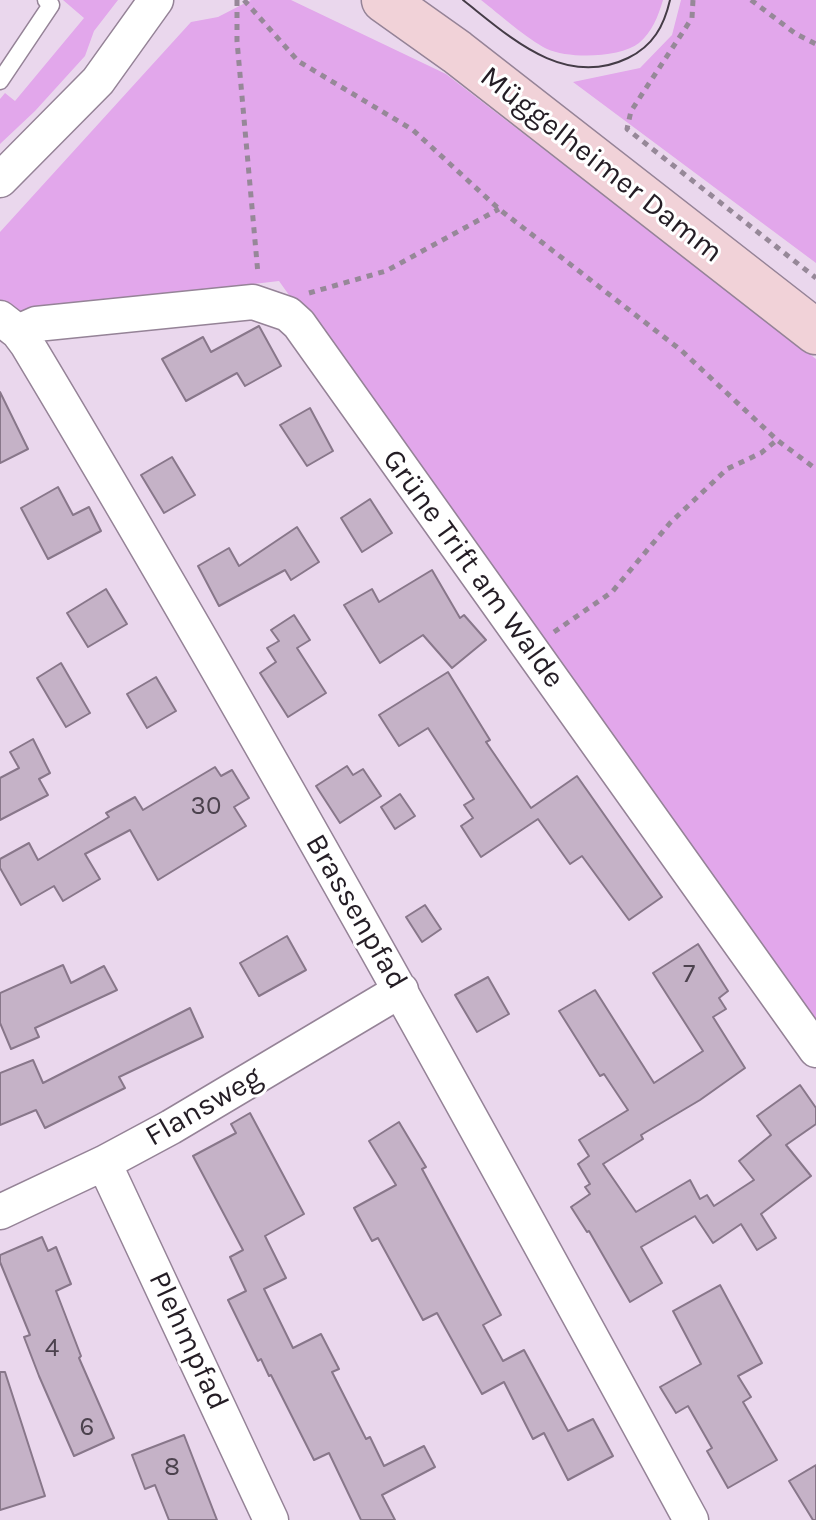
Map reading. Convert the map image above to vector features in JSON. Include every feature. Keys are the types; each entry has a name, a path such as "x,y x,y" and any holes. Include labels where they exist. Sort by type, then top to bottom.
{"main road":[{"name":"Müggelheimer Damm","path":"384,0 457,52 816,332"}],"street":[{"path":"0,180 98,81 156,0"},
{"path":"9,325 260,303"},
{"name":"Grüne Trift am Walde","path":"260,303 288,314 299,324 816,1050"},
{"name":"Brassenpfad","path":"9,325 218,670 401,990 691,1520"},
{"name":"Flansweg","path":"0,1212 104,1163 171,1127 401,990"},
{"name":"Plehmpfad","path":"104,1163 271,1520"}],"lane":[{"path":"0,81 51,5 46,0"}],"path":[{"path":"237,0 237,41 260,303 299,296 386,271 499,209"},
{"path":"244,0 298,61 413,130 499,209 682,351 777,440 816,469"},
{"path":"693,0 692,18 631,111 627,129 816,278"},
{"path":"751,0 796,34 816,44"},
{"path":"529,646 577,618 612,592 670,523 727,469 761,453 777,440"}],"shaded area":[{"path":"63,0 118,0 94,31 85,56 0,144 0,99 5,93 15,101 84,18"},
{"path":"251,0 291,0 446,74 816,359 816,1035 279,281 13,312 0,300 0,232 191,22 218,17"},
{"path":"481,0 663,0 654,24 639,43 620,52 581,55 547,49"},
{"path":"681,0 816,0 816,263 573,82 640,68 672,35"}],"building":[{"path":"259,326 281,366 245,386 237,373 186,401 162,359 203,337 211,352"},
{"path":"0,392 28,449 0,463"},
{"path":"310,408 333,451 307,466 280,425"},
{"path":"172,457 195,495 164,513 141,475"},
{"path":"58,487 73,515 89,507 101,531 48,559 21,508"},
{"path":"370,499 392,533 362,552 341,518"},
{"path":"297,527 319,562 291,580 285,570 219,606 198,566 229,548 239,566"},
{"path":"432,570 460,618 464,615 486,640 452,668 423,635 380,663 344,605 372,589 379,602"},
{"path":"106,589 127,624 88,647 67,613"},
{"path":"294,615 310,640 297,648 326,693 288,717 260,673 276,662 267,648 279,641 271,630"},
{"path":"61,663 90,713 66,727 37,678"},
{"path":"448,672 490,740 486,742 531,808 577,776 662,897 629,920 582,856 570,864 538,819 481,857 461,826 473,818 464,805 474,799 428,728 399,746 379,715"},
{"path":"156,677 176,711 147,728 127,694"},
{"path":"33,739 50,773 39,779 48,795 0,820 0,778 19,768 10,752"},
{"path":"347,766 353,775 363,769 381,796 340,823 316,786"},
{"path":"215,767 221,776 232,770 249,798 234,807 246,826 158,880 130,830 85,854 100,879 63,901 54,886 21,905 0,868 0,859 29,843 38,860 109,817 106,813 135,797 143,810"},
{"path":"400,794 415,816 395,829 381,807"},
{"path":"425,905 441,929 422,942 406,917"},
{"path":"287,936 306,970 259,996 240,963"},
{"path":"698,944 728,991 719,998 726,1009 713,1017 745,1068 700,1100 641,1135 643,1139 603,1164 636,1212 690,1180 700,1199 707,1195 714,1206 754,1180 739,1161 771,1135 757,1116 800,1085 816,1108 816,1124 786,1145 811,1176 761,1214 776,1238 757,1250 741,1224 713,1243 695,1216 641,1247 662,1283 630,1302 589,1231 571,1207 590,1194 585,1187 590,1184 578,1164 589,1156 579,1140 628,1110 604,1074 600,1076 559,1011 595,990 654,1083 703,1051 653,973"},
{"path":"63,965 71,983 104,966 117,990 35,1028 39,1037 11,1049 0,1023 0,993"},
{"path":"488,977 509,1014 477,1032 455,995"},
{"path":"190,1008 203,1037 119,1077 125,1088 45,1128 36,1110 0,1125 0,1073 33,1060 43,1083"},
{"path":"250,1113 304,1214 265,1236 286,1278 264,1289 293,1348 321,1334 339,1369 332,1372 366,1439 370,1437 384,1466 424,1446 435,1467 382,1495 395,1520 361,1520 329,1453 314,1460 271,1375 261,1359 258,1361 228,1300 246,1291 230,1257 243,1250 193,1156 236,1133 231,1124"},
{"path":"399,1122 426,1167 422,1169 501,1315 483,1325 503,1361 524,1350 568,1431 593,1419 613,1456 568,1480 544,1433 533,1439 504,1382 482,1394 437,1313 423,1320 378,1238 372,1241 354,1208 396,1185 369,1141"},
{"path":"42,1237 48,1251 56,1247 71,1284 56,1291 81,1356 79,1358 114,1438 74,1456 24,1337 30,1335 0,1262 0,1255"},
{"path":"720,1285 762,1363 738,1376 751,1397 743,1402 777,1460 728,1488 707,1451 712,1448 688,1406 676,1413 660,1387 701,1364 673,1311"},
{"path":"0,1372 5,1372 45,1496 0,1510"},
{"path":"184,1435 217,1520 169,1520 155,1485 145,1489 132,1455"},
{"path":"816,1465 816,1520 813,1520 789,1481"}],"tram line":[{"path":"463,0 519,43 560,63 582,67 604,66 628,58 644,48 661,27 670,0"}]}
